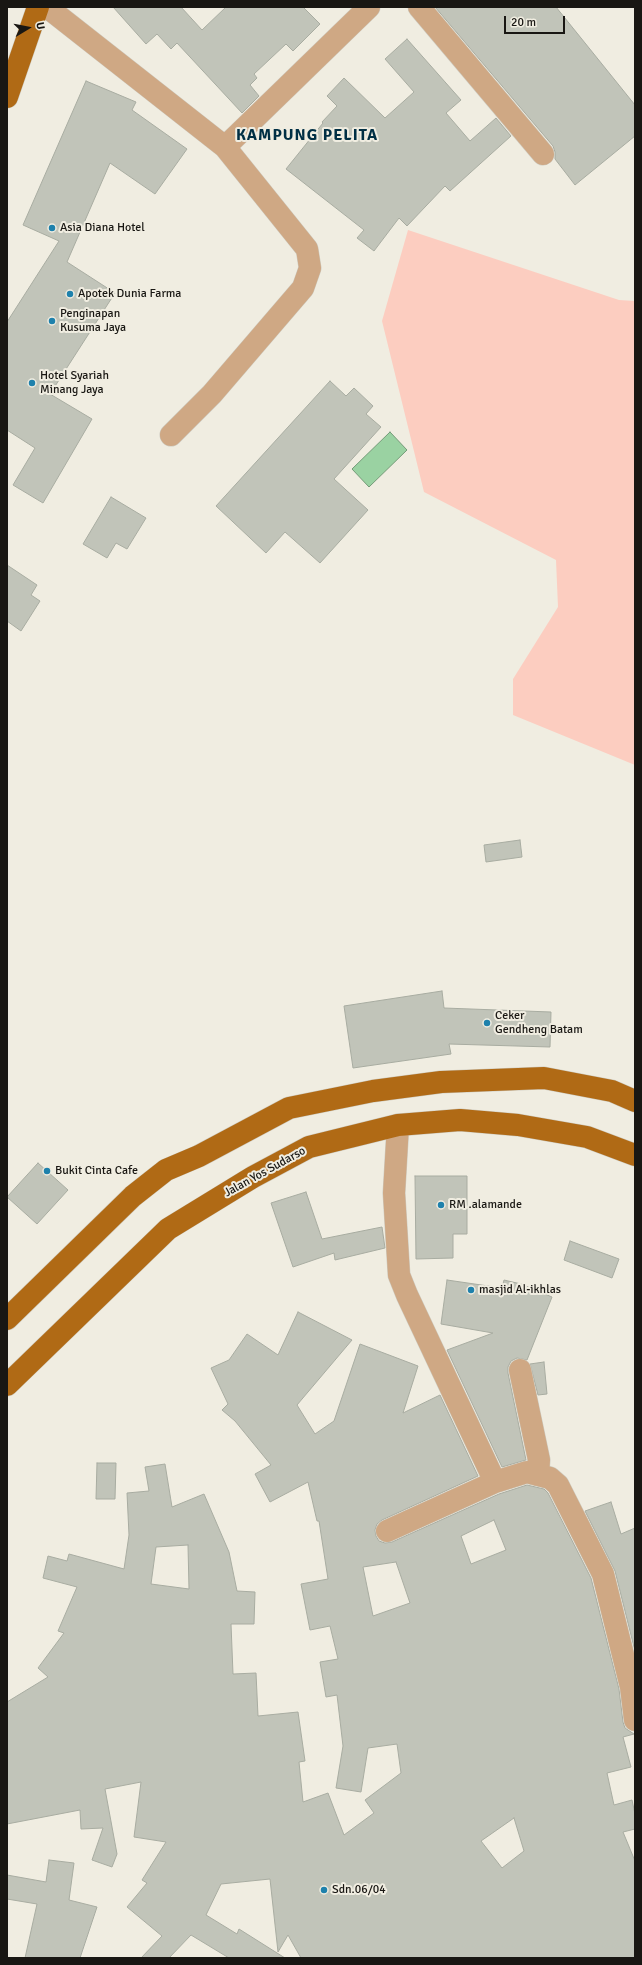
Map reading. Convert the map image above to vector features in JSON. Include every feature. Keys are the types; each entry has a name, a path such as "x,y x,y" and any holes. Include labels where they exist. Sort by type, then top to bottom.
{"main road":[{"path":"7,97 38,7"},
{"path":"7,1319 133,1196 166,1170 199,1156 289,1108 373,1091 441,1082 544,1078 612,1091 635,1101"},
{"name":"Jalan Yos Sudarso","path":"7,1385 168,1229 253,1177 309,1147 398,1126 460,1120 518,1125 588,1137 635,1155"}],"street":[{"path":"47,7 225,147 307,249 310,268 303,288 212,394 171,435"},
{"path":"225,147 369,7"},
{"path":"419,7 543,154"},
{"path":"398,1126 394,1193 399,1275 495,1482"},
{"path":"520,1370 539,1460 538,1475"},
{"path":"387,1531 495,1482 527,1472 550,1478 558,1485 603,1574 631,1686 635,1720"}],"shaded area":[{"path":"408,230 619,300 635,301 635,765 513,715 513,679 558,607 556,560 424,492 382,321"},
{"path":"390,432 407,450 369,487 352,469"}],"building":[{"path":"113,7 181,7 202,30 226,7 303,7 320,24 293,51 286,44 254,74 257,78 250,85 259,96 242,113 177,43 171,49 157,34 146,44"},
{"path":"435,7 556,7 635,105 635,136 575,185 555,159 553,146"},
{"path":"407,39 461,100 446,113 470,141 496,118 511,136 450,191 445,186 407,226 399,218 374,251 357,238 364,230 286,169 323,123 322,122 337,106 327,96 344,78 385,118 414,92 385,59"},
{"path":"86,81 136,102 132,110 187,149 155,194 110,163 67,262 115,293 50,394 92,419 43,503 13,485 35,448 7,430 7,322 59,241 23,225"},
{"path":"330,381 346,396 354,388 373,406 366,414 381,427 334,479 368,510 320,563 285,532 266,553 216,506"},
{"path":"111,497 146,518 127,549 116,543 107,558 83,544"},
{"path":"7,565 37,585 31,595 40,601 21,631 7,621"},
{"path":"520,840 522,857 486,862 484,845"},
{"path":"442,991 444,1008 551,1012 550,1047 449,1044 451,1054 353,1068 344,1006"},
{"path":"38,1163 68,1190 37,1224 7,1197"},
{"name":"RM .alamande","path":"415,1176 467,1176 467,1234 453,1234 453,1258 416,1259"},
{"path":"306,1192 322,1239 382,1227 385,1248 335,1260 334,1253 293,1267 271,1203"},
{"path":"570,1241 619,1259 612,1278 564,1260"},
{"path":"447,1280 502,1288 504,1280 521,1284 552,1297 527,1360 517,1358 511,1361 508,1367 526,1460 502,1467 447,1350 493,1333 441,1324"},
{"path":"298,1312 352,1340 297,1405 315,1434 334,1421 360,1344 418,1366 403,1413 440,1395 478,1476 382,1520 377,1524 375,1530 379,1541 385,1543 392,1542 499,1494 527,1485 544,1489 548,1493 591,1578 619,1689 623,1722 625,1728 634,1734 623,1737 631,1767 607,1773 614,1805 632,1800 635,1814 635,1829 623,1832 635,1861 635,1958 301,1958 288,1935 278,1952 270,1879 221,1884 206,1915 237,1934 239,1929 285,1958 229,1958 191,1935 169,1958 141,1958 162,1936 127,1907 147,1883 142,1880 166,1842 134,1837 141,1782 105,1789 117,1854 112,1867 92,1860 103,1828 81,1829 80,1810 7,1824 7,1702 48,1677 38,1668 64,1633 58,1631 77,1587 43,1578 48,1556 67,1561 69,1554 124,1569 129,1535 127,1493 149,1491 145,1467 165,1464 172,1507 204,1494 229,1552 237,1591 255,1592 254,1624 231,1624 233,1674 256,1673 258,1716 298,1712 305,1761 299,1762 303,1802 328,1793 344,1835 374,1813 365,1800 401,1773 397,1744 368,1748 361,1792 336,1788 343,1746 337,1695 326,1697 320,1662 338,1659 330,1626 310,1630 301,1584 328,1579 319,1521 317,1521 308,1482 270,1502 255,1474 271,1465 235,1421 222,1410 228,1404 211,1368 229,1360 247,1334 278,1355","holes":["494,1520 506,1550 471,1564 461,1536","188,1545 189,1589 151,1584 156,1547","396,1562 410,1603 373,1616 363,1567","514,1818 524,1851 502,1868 481,1841"]},
{"path":"544,1362 547,1394 538,1395 530,1364"},
{"path":"97,1463 116,1463 115,1499 96,1499"},
{"path":"611,1502 621,1534 635,1528 635,1651 615,1571 585,1511"},
{"path":"49,1860 74,1863 69,1900 97,1907 80,1958 25,1958 37,1904 7,1899 7,1875 46,1882"}],"place":[{"name":"Asia Diana Hotel","path":"52,228"},
{"name":"Apotek Dunia Farma","path":"70,294"},
{"name":"Penginapan Kusuma Jaya","path":"52,321"},
{"name":"Hotel Syariah Minang Jaya","path":"32,383"},
{"name":"Ceker Gendheng Batam","path":"487,1023"},
{"name":"Bukit Cinta Cafe","path":"47,1171"},
{"name":"RM .alamande","path":"441,1205"},
{"name":"masjid Al-ikhlas","path":"471,1290"},
{"name":"Sdn.06/04","path":"324,1890"}],"district":[{"name":"KAMPUNG PELITA","path":"307,136"}]}
